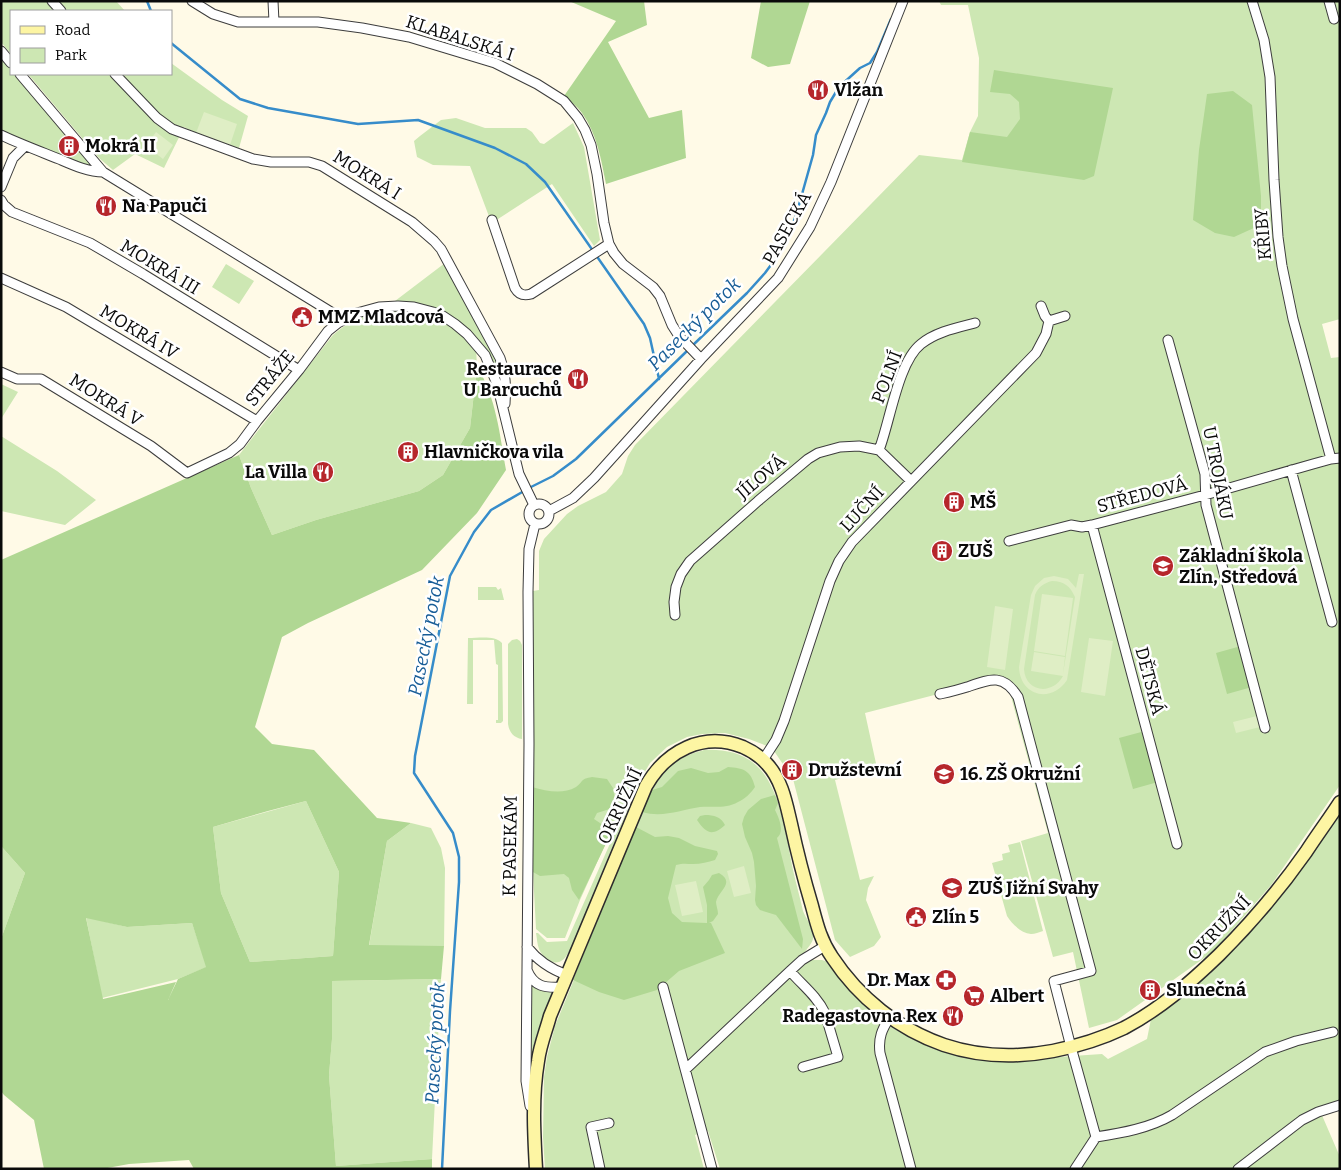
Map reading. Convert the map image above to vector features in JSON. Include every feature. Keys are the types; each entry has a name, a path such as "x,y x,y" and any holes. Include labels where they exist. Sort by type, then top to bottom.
{"street":[{"name":"KLABALSKÁ I","path":"192,1 213,14 238,22 318,22 362,28 409,38 495,63 538,84 564,100 578,118 591,145 604,223 614,254 622,264 653,287 660,296 675,331 698,356"},
{"path":"273,1 274,22"},
{"name":"PASECKÁ","path":"549,511 573,498 594,478 698,356 778,278 805,236 831,182 904,1"},
{"name":"KŘIBY","path":"1252,1 1264,40 1270,77 1274,180 1282,266 1323,433 1335,459"},
{"path":"1329,1 1334,20"},
{"path":"1,51 10,62"},
{"path":"21,75 103,172 331,312 341,321"},
{"name":"MOKRÁ I","path":"116,75 157,118 172,129 253,159 271,162 297,161 316,163 412,222 426,233 441,249 500,358 506,379 504,409"},
{"path":"1,135 24,146 82,168 94,172 103,172"},
{"path":"1,188 13,158 24,146"},
{"name":"MOKRÁ III","path":"1,200 12,212 90,243 299,370"},
{"path":"492,220 515,288 522,295 531,294 610,244"},
{"name":"MOKRÁ IV","path":"1,278 66,307 257,420"},
{"name":"STRÁŽE","path":"188,473 235,449 328,331 341,321 357,313 369,310 390,306 414,307 443,316 467,334 485,355 497,384 504,409"},
{"path":"1041,306 1049,320 1065,316"},
{"name":"LUČNÍ","path":"763,760 776,740 784,721 830,582 839,561 852,542 1036,353 1046,334 1049,320"},
{"name":"POLNÍ","path":"879,450 886,432 902,373 912,352 932,336 974,323"},
{"name":"U TROJÁKU","path":"1168,340 1205,474 1206,505 1265,728"},
{"name":"MOKRÁ V","path":"1,372 17,379 42,379 151,446 188,473"},
{"path":"504,409 516,464 534,505"},
{"name":"JÍLOVÁ","path":"675,615 676,587 681,574 690,561 808,459 818,453 840,447 859,446 879,450"},
{"path":"879,450 911,481"},
{"name":"STŘEDOVÁ","path":"1009,541 1071,525 1082,527 1092,525 1335,459"},
{"path":"1291,470 1332,622"},
{"path":"534,505 543,505 549,511 549,517 542,524 535,524 529,516 530,509 534,505"},
{"name":"K PASEKÁM","path":"535,524 529,549 528,592 529,744 526,1081 534,1138 536,1169"},
{"name":"DĚTSKÁ","path":"1092,525 1177,844"},
{"path":"940,694 990,680 1002,681 1012,688 1018,697 1090,971 1054,981 1070,1047 1096,1137"},
{"name":"OKRUŽNÍ","path":"534,1138 534,1104 538,1060 550,1016 646,786 656,770 667,759 682,749 710,741 727,742 750,750 772,770 781,788 806,888 817,927 825,946 845,975 877,1008 910,1030 935,1042 958,1050 996,1056 1041,1053 1088,1043 1123,1028 1144,1016 1185,987 1265,906 1340,802"},
{"path":"686,1069 802,960 825,946"},
{"path":"527,947 545,965 567,975"},
{"path":"526,967 531,978 539,985 548,988 562,987"},
{"path":"790,971 822,1007 838,1057 803,1067"},
{"path":"663,987 712,1169"},
{"path":"890,1017 884,1025 879,1040 879,1047 911,1169"},
{"path":"1075,1169 1096,1137 1116,1134 1157,1123 1172,1115 1265,1052 1333,1032"},
{"path":"1238,1169 1279,1136 1308,1116 1340,1105"},
{"path":"600,1169 590,1127 609,1123"}],"green space":[{"path":"1,1 116,1 124,10 10,10 10,53 1,42"},
{"path":"569,1 644,1 647,25 608,42 649,118 682,110 686,158 606,184 598,147 591,129 580,110 564,96 616,21"},
{"path":"761,1 810,1 790,64 768,67 751,58"},
{"path":"939,1 1340,1 1340,319 1322,324 1331,358 1340,357 1340,785 1272,884 1214,951 1117,1020 1089,1028 1073,952 1053,957 1021,841 1048,833 1006,678 1000,676 865,713 877,768 835,780 860,880 874,876 868,888 866,900 881,937 874,946 850,957 835,940 793,779 772,748 749,739 725,733 687,737 667,747 650,763 627,804 620,782 625,801 580,900 565,938 547,938 536,929 531,861 532,765 534,765 533,591 539,590 539,551 544,539 567,514 578,506 606,492 622,474 628,456 635,445 919,155 962,160 970,132 978,116 979,58 968,5 941,5"},
{"path":"1,57 10,68 10,75 16,75 93,166 91,168 1,131"},
{"path":"172,64 222,100 248,116 239,148 184,127 164,168 135,154 113,170 99,158 29,75 172,75"},
{"path":"994,70 1113,88 1094,176 1084,180 962,162 970,132 1007,137 1020,119 1019,102 1010,94 990,92"},
{"path":"1233,91 1252,105 1261,196 1261,216 1256,227 1234,237 1215,233 1193,220 1199,150 1207,94"},
{"path":"204,112 237,124 230,145 196,133"},
{"path":"456,118 485,128 526,128 532,132 540,143 544,144 573,123 584,147 600,240 594,246 552,184 498,219 490,219 470,166 433,165 417,157 414,141 441,120"},
{"path":"156,132 173,145 163,159 146,146"},
{"path":"445,263 499,364 501,383 490,357 480,341 455,320 442,311 422,304 395,301"},
{"path":"226,264 254,281 239,304 212,287"},
{"path":"390,310 410,310 428,314 457,329 476,348 477,367 470,428 443,475 419,491 316,520 272,535 239,455 333,335 360,318"},
{"path":"477,367 493,403 506,470 477,513 422,570 282,637 255,727 272,744 314,750 377,818 411,823 387,841 369,945 444,946 441,979 332,981 332,1039 329,1075 336,1166 432,1159 432,1169 194,1169 189,1160 129,1164 102,1169 44,1169 34,1120 1,1091 1,939 25,873 1,846 1,560 239,455 272,535 316,520 419,491 443,475 470,428","holes":["306,801 339,872 333,956 250,962 221,893 213,827","86,918 127,927 192,923 206,967 178,979 168,1000 176,982 103,999"]},
{"path":"1,384 18,392 1,419"},
{"path":"1,436 57,471 96,500 65,525 1,511"},
{"path":"1079,574 1084,574 1067,680 1060,688 1053,692 1037,693 1025,685 1019,667 1031,595 1035,586 1044,578 1054,576 1068,579 1076,588","holes":["1052,581 1066,585 1075,597 1063,674 1065,657 1034,652 1031,671 1063,676 1052,687 1040,689 1029,683 1024,669 1035,595 1044,584"]},
{"path":"478,587 496,587 498,590 501,588 504,600 478,600"},
{"path":"1042,594 1073,598 1065,656 1034,651"},
{"path":"995,606 1013,609 1005,670 987,667"},
{"path":"468,638 491,638 502,643 503,721 501,723 496,723 496,720 498,720 498,665 496,664 494,640 473,640 473,704 467,704"},
{"path":"1089,638 1113,641 1105,696 1081,692"},
{"path":"517,639 522,645 522,739 512,734 508,724 508,644 512,640"},
{"path":"1241,646 1252,687 1227,694 1216,653"},
{"path":"1257,716 1260,727 1236,733 1233,722"},
{"path":"1145,731 1158,782 1133,789 1119,738"},
{"path":"704,750 727,751 748,759 760,769 773,790 782,817 803,911 813,932 813,940 805,952 814,960 828,962 866,1007 882,1019 885,1029 891,1027 918,1042 946,1052 1043,1058 1102,1054 1108,1059 1147,1039 1151,1019 1210,974 1258,924 1300,871 1340,813 1340,1108 1321,1113 1340,1157 1340,1169 720,1169 708,1131 695,1135 704,1169 545,1169 543,1137 544,1077 555,1026 649,796 659,779 670,766 684,757"},
{"path":"728,767 746,771 753,781 755,787 741,801 729,806 700,807 664,814 642,812 652,790 662,787 678,771 691,768 708,773 719,772"},
{"path":"592,777 607,779 613,788 616,807 597,813 594,819 612,831 579,900 572,890 569,878 564,874 540,876 533,872 531,860 532,787 560,792 576,787 584,779"},
{"path":"775,795 778,803 775,810 781,829 777,838 803,939 802,949 776,915 760,910 755,900 754,862 742,824 748,810 761,799"},
{"path":"306,801 339,872 333,956 250,962 221,893 213,827"},
{"path":"627,805 629,806 574,942 564,959 560,962 549,961 539,949 536,933 547,942 567,941"},
{"path":"700,816 717,817 725,825 713,832 706,830 697,820"},
{"path":"411,823 431,828 441,848 445,868 444,946 369,946 387,841"},
{"path":"636,827 655,837 668,836 679,838 695,846 717,851 718,854 715,860 699,864 676,865 668,898 672,913 682,922 707,923 707,905 703,887 712,875 719,873 724,877 726,884 716,902 718,914 709,923 711,923 725,953 679,971 657,990 624,1000 599,992 573,980"},
{"path":"1020,842 1043,931 1032,934 1020,930 1007,916 992,863 1003,860 1002,854 1010,852 1008,845"},
{"path":"1,846 25,873 1,939"},
{"path":"744,866 751,893 734,897 727,871"},
{"path":"696,881 703,912 682,916 675,885"},
{"path":"86,917 127,927 192,923 207,967 178,979 102,998"},
{"path":"441,979 432,1159 336,1166 329,1075 332,1039 332,981"},
{"path":"531,985 553,993 537,1034 530,1060"}],"waterway":[{"path":"147,1 151,10"},
{"name":"Pasecký potok","path":"692,346 747,293 782,250 797,212 813,155 816,135 830,102 839,87 860,68 870,63 877,52 891,19"},
{"path":"172,44 240,99 268,108 358,124 418,120 495,148 526,164 545,182 644,324 650,338 659,379"},
{"name":"Pasecký potok","path":"529,488 553,476 576,459 688,350"},
{"name":"Pasecký potok","path":"442,1169 459,857 453,833 414,773 415,756 450,576 474,532 491,510 524,491"}],"place":[{"name":"Vlžan","path":"818,90"},
{"name":"Mokrá II","path":"69,146"},
{"name":"Na Papuči","path":"106,206"},
{"name":"MMZ Mladcová","path":"302,317"},
{"name":"Restaurace U Barcuchů","path":"578,379"},
{"name":"Hlavničkova vila","path":"408,452"},
{"name":"La Villa","path":"323,472"},
{"name":"MŠ","path":"954,502"},
{"name":"ZUŠ","path":"942,551"},
{"name":"Základní škola Zlín, Středová","path":"1163,566"},
{"name":"Družstevní","path":"792,770"},
{"name":"16. ZŠ Okružní","path":"944,774"},
{"name":"ZUŠ Jižní Svahy","path":"952,888"},
{"name":"Zlín 5","path":"916,917"},
{"name":"Dr. Max","path":"946,980"},
{"name":"Slunečná","path":"1150,990"},
{"name":"Albert","path":"974,996"},
{"name":"Radegastovna Rex","path":"953,1016"}]}
